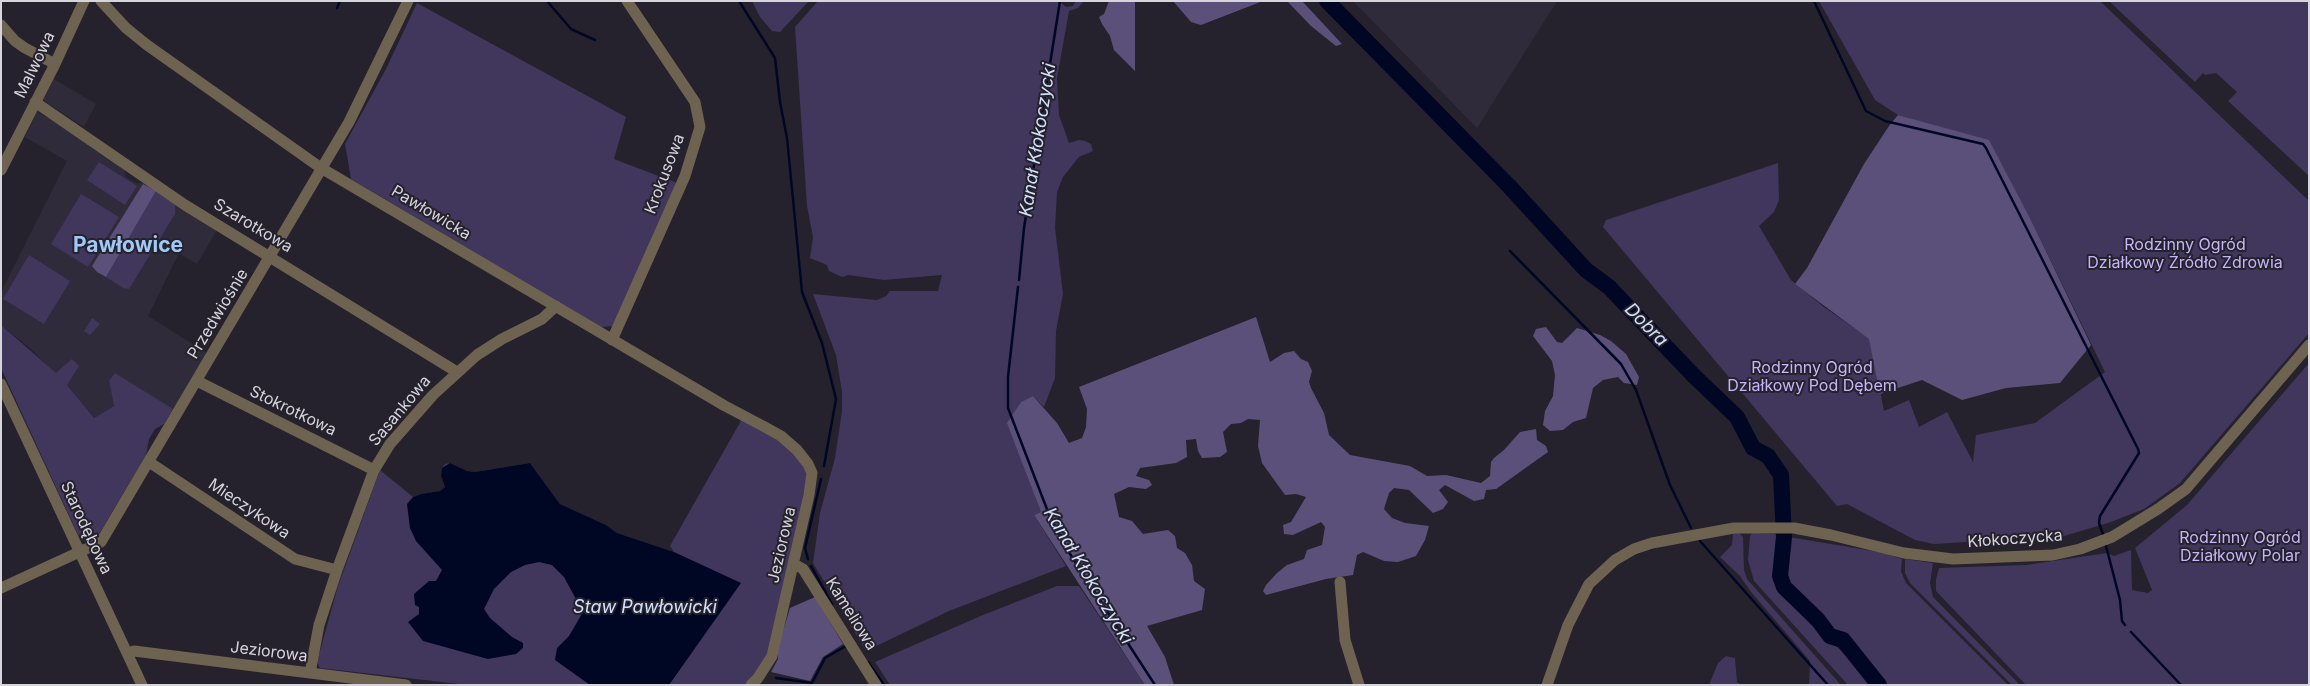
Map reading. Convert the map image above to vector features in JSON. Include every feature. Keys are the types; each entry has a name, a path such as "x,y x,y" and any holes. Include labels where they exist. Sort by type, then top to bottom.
{"street":[{"name":"Malwowa","path":"1,170 55,64 84,1"},
{"name":"Pawłowicka","path":"101,1 126,28 147,45 322,168 612,340 763,426"},
{"name":"Przedwiośnie","path":"1,588 101,542 322,168 372,77 408,1"},
{"name":"Krokusowa","path":"612,340 674,202 700,127 695,102 627,1"},
{"path":"1,25 25,48 55,64"},
{"name":"Szarotkowa","path":"35,102 185,205 271,256 457,372"},
{"name":"Sasankowa","path":"310,674 319,625 337,570 374,470 390,444 411,419 457,372 502,339 542,319 556,306"},
{"name":"Kłokoczycka","path":"1547,685 1568,625 1589,584 1615,560 1634,548 1669,539 1734,528 1794,528 1937,559 2053,555 2112,537 2158,510 2186,489 2309,345"},
{"name":"Stokrotkowa","path":"197,381 374,470"},
{"name":"Starodębowa","path":"1,384 78,552 142,685"},
{"name":"Jeziorowa","path":"751,685 758,678 772,656 794,564 812,473 808,464 797,450 781,436 763,426"},
{"name":"Mieczykowa","path":"149,462 295,559 337,570"},
{"name":"Kameliowa","path":"794,564 803,569 876,685"},
{"path":"1340,582 1345,640 1359,685"},
{"name":"Jeziorowa","path":"127,653 134,651 406,685"}],"shaded area":[{"path":"1109,1 1135,1 1135,71 1114,50 1110,36 1099,17 1104,14"},
{"path":"1173,1 1263,1 1201,25 1191,22"},
{"path":"1287,1 1302,1 1342,44 1336,46 1311,26"},
{"path":"1353,1 1557,1 1477,128"},
{"path":"54,79 96,104 84,127 43,100"},
{"path":"37,112 59,124 124,168 126,177 136,183 146,183 217,230 197,264 179,253 148,316 207,353 173,409 109,381 114,406 94,418 67,385 30,348 1,325 1,292 67,161 25,137"},
{"path":"1898,115 1989,140 2030,218 2091,345 2060,383 2006,388 1962,400 1922,380 1880,394 1869,339 1795,284 1807,268 1864,164"},
{"path":"143,184 156,191 106,277 97,272 92,266"},
{"path":"1256,317 1270,362 1284,353 1294,351 1301,359 1308,362 1312,371 1309,382 1324,413 1329,435 1350,455 1410,466 1427,476 1446,475 1481,483 1490,476 1491,462 1494,458 1520,432 1536,429 1537,440 1546,446 1548,452 1496,489 1486,490 1484,499 1474,501 1445,485 1439,490 1448,502 1443,509 1433,513 1409,490 1394,488 1389,493 1384,509 1392,518 1405,523 1429,526 1425,540 1416,556 1398,562 1384,561 1363,552 1357,555 1353,575 1326,579 1266,595 1263,591 1266,585 1277,573 1287,565 1304,559 1307,550 1322,545 1325,527 1321,522 1293,535 1284,534 1283,525 1291,522 1306,497 1296,494 1285,495 1262,463 1258,446 1260,420 1248,419 1241,423 1231,424 1223,432 1227,452 1220,457 1202,458 1198,451 1196,439 1186,440 1187,457 1176,463 1140,468 1136,476 1149,480 1152,485 1146,489 1129,487 1114,494 1119,517 1132,521 1143,534 1168,530 1175,536 1177,548 1185,553 1192,565 1194,581 1205,589 1202,610 1147,626 1165,657 1174,685 1145,685 1034,515 1041,512 1007,423 1021,402 1033,396 1057,423 1069,443 1082,438 1086,427 1087,409 1079,387"},
{"path":"1546,327 1557,342 1562,343 1577,328 1600,335 1611,341 1626,354 1639,377 1637,385 1624,383 1618,377 1603,380 1593,388 1586,418 1573,422 1563,430 1550,431 1543,425 1545,411 1553,396 1555,375 1552,361 1533,336 1536,329"},
{"path":"815,597 843,644 823,657 810,681 771,672 778,659 778,648 790,608"}],"green space":[{"path":"752,1 809,1 780,32 772,31 760,17"},
{"path":"818,1 1059,1 1066,7 1073,6 1076,1 1084,1 1078,8 1069,11 1057,78 1059,115 1069,143 1079,140 1085,141 1091,144 1093,151 1079,157 1063,177 1057,192 1055,228 1063,294 1056,331 1055,378 1044,407 1033,396 1021,402 1008,423 1041,512 1034,515 1066,566 949,611 866,651 813,563 820,513 835,458 842,411 842,392 836,355 813,294 877,300 886,296 890,291 938,291 942,275 884,280 848,275 842,277 829,271 827,265 810,258 813,237 807,206 795,27"},
{"path":"1819,1 2100,1 2309,201 2309,333 2180,483 2144,509 2111,522 2064,536 1934,544 1915,540 1847,504 1837,506 1603,227 1606,220 1778,163 1779,200 1774,212 1759,226 1791,280 1824,307 1870,339 1884,411 1909,400 1919,427 1947,412 1973,462 1976,435 2035,423 2105,372 2030,218 1989,141 1898,115 1875,100"},
{"path":"2109,1 2309,1 2309,176 2228,101 2237,92 2216,73 2205,75 2203,73 2195,82"},
{"path":"417,3 626,117 614,159 677,183 614,326 601,327 351,179 345,144 386,69"},
{"path":"99,162 137,186 125,205 87,180"},
{"path":"156,191 175,203 175,214 129,289 123,288 106,277"},
{"path":"81,194 119,217 88,267 51,244"},
{"path":"29,255 70,281 44,324 3,299"},
{"path":"92,318 100,324 90,335 84,331"},
{"path":"1,325 56,373 72,359 79,366 67,385 94,418 114,406 109,381 115,373 173,409 164,424 155,429 149,439 146,455 96,539 91,543 80,539 1,368"},
{"name":"Rodzinny Ogród Działkowy Polar","path":"2309,363 2309,685 2026,685 1936,591 1936,579 1939,568 2026,565 2107,553 2114,556 2131,550 2132,590 2148,593 2152,590 2135,548 2187,505"},
{"path":"742,419 766,432 794,452 807,472 808,480 768,653 763,664 746,685 468,685 320,668 317,662 338,586 380,470 413,497 440,491 445,487 441,476 442,468 445,464 450,463 467,471 475,472 530,463 560,504 606,525 617,533 674,552 670,546"},
{"path":"1738,532 1743,537 1744,570 1747,579 1841,685 1809,685 1810,661 1751,592 1740,576 1720,557 1732,545 1733,533"},
{"path":"1752,533 1789,535 1789,537 1885,553 1902,559 1901,571 1906,583 2008,685 1885,685 1847,639 1833,631 1803,599 1796,605 1822,634 1847,656 1871,685 1848,685 1754,581 1748,560 1750,536"},
{"path":"1905,559 1933,563 1930,583 1933,597 2020,685 2012,685 1910,583 1905,573"},
{"path":"1057,586 1079,586 1145,685 890,685 875,662 983,615"},
{"path":"1726,656 1735,658 1737,682 1741,685 1709,685 1718,663"}],"water":[{"name":"Staw Pawłowicki","path":"450,463 467,471 475,472 530,463 560,504 606,525 617,533 674,552 741,583 669,685 590,685 555,660 557,648 569,636 583,612 564,577 552,565 539,562 525,565 511,572 494,589 484,609 490,618 512,637 523,643 523,648 516,654 488,659 423,641 408,622 419,614 419,607 415,605 414,594 429,581 436,581 442,570 416,541 410,528 407,504 413,497 440,491 445,487 441,476 442,468"}],"waterway":[{"path":"337,8 340,1"},
{"path":"547,1 571,29 595,40"},
{"path":"739,1 775,58 780,102 787,138 802,292 822,343 836,399 824,466"},
{"name":"Kanał Kłokoczycki","path":"1019,280 1024,228 1060,1"},
{"name":"Dobra","path":"1327,1 1509,186 1586,270 1609,287 1694,376 1737,417 1753,448 1768,456 1781,475 1784,537 1780,576 1784,587 1818,620 1830,636 1843,640 1879,685"},
{"path":"1814,1 1866,111 1885,121 1983,144 1986,148 2138,449 2139,453 2100,516 2099,523 2104,537"},
{"path":"1510,251 1621,364 1636,390 1670,485 1691,528"},
{"name":"Kanał Kłokoczycki","path":"1018,287 1008,377 1008,408 1050,517 1070,554 1155,685"},
{"path":"808,559 805,548 821,479"},
{"path":"1700,541 1828,685"},
{"path":"2105,542 2120,600 2122,621 2125,625"},
{"path":"811,566 832,604"},
{"path":"2131,632 2181,685"},
{"path":"776,678 812,683 825,658 846,646"},
{"path":"868,662 884,685"}],"district":[{"name":"Pawłowice","path":"128,246"}],"park label":[{"name":"Rodzinny Ogród Działkowy Źródło Zdrowia","path":"2185,254"},
{"name":"Rodzinny Ogród Działkowy Pod Dębem","path":"1812,377"}]}
